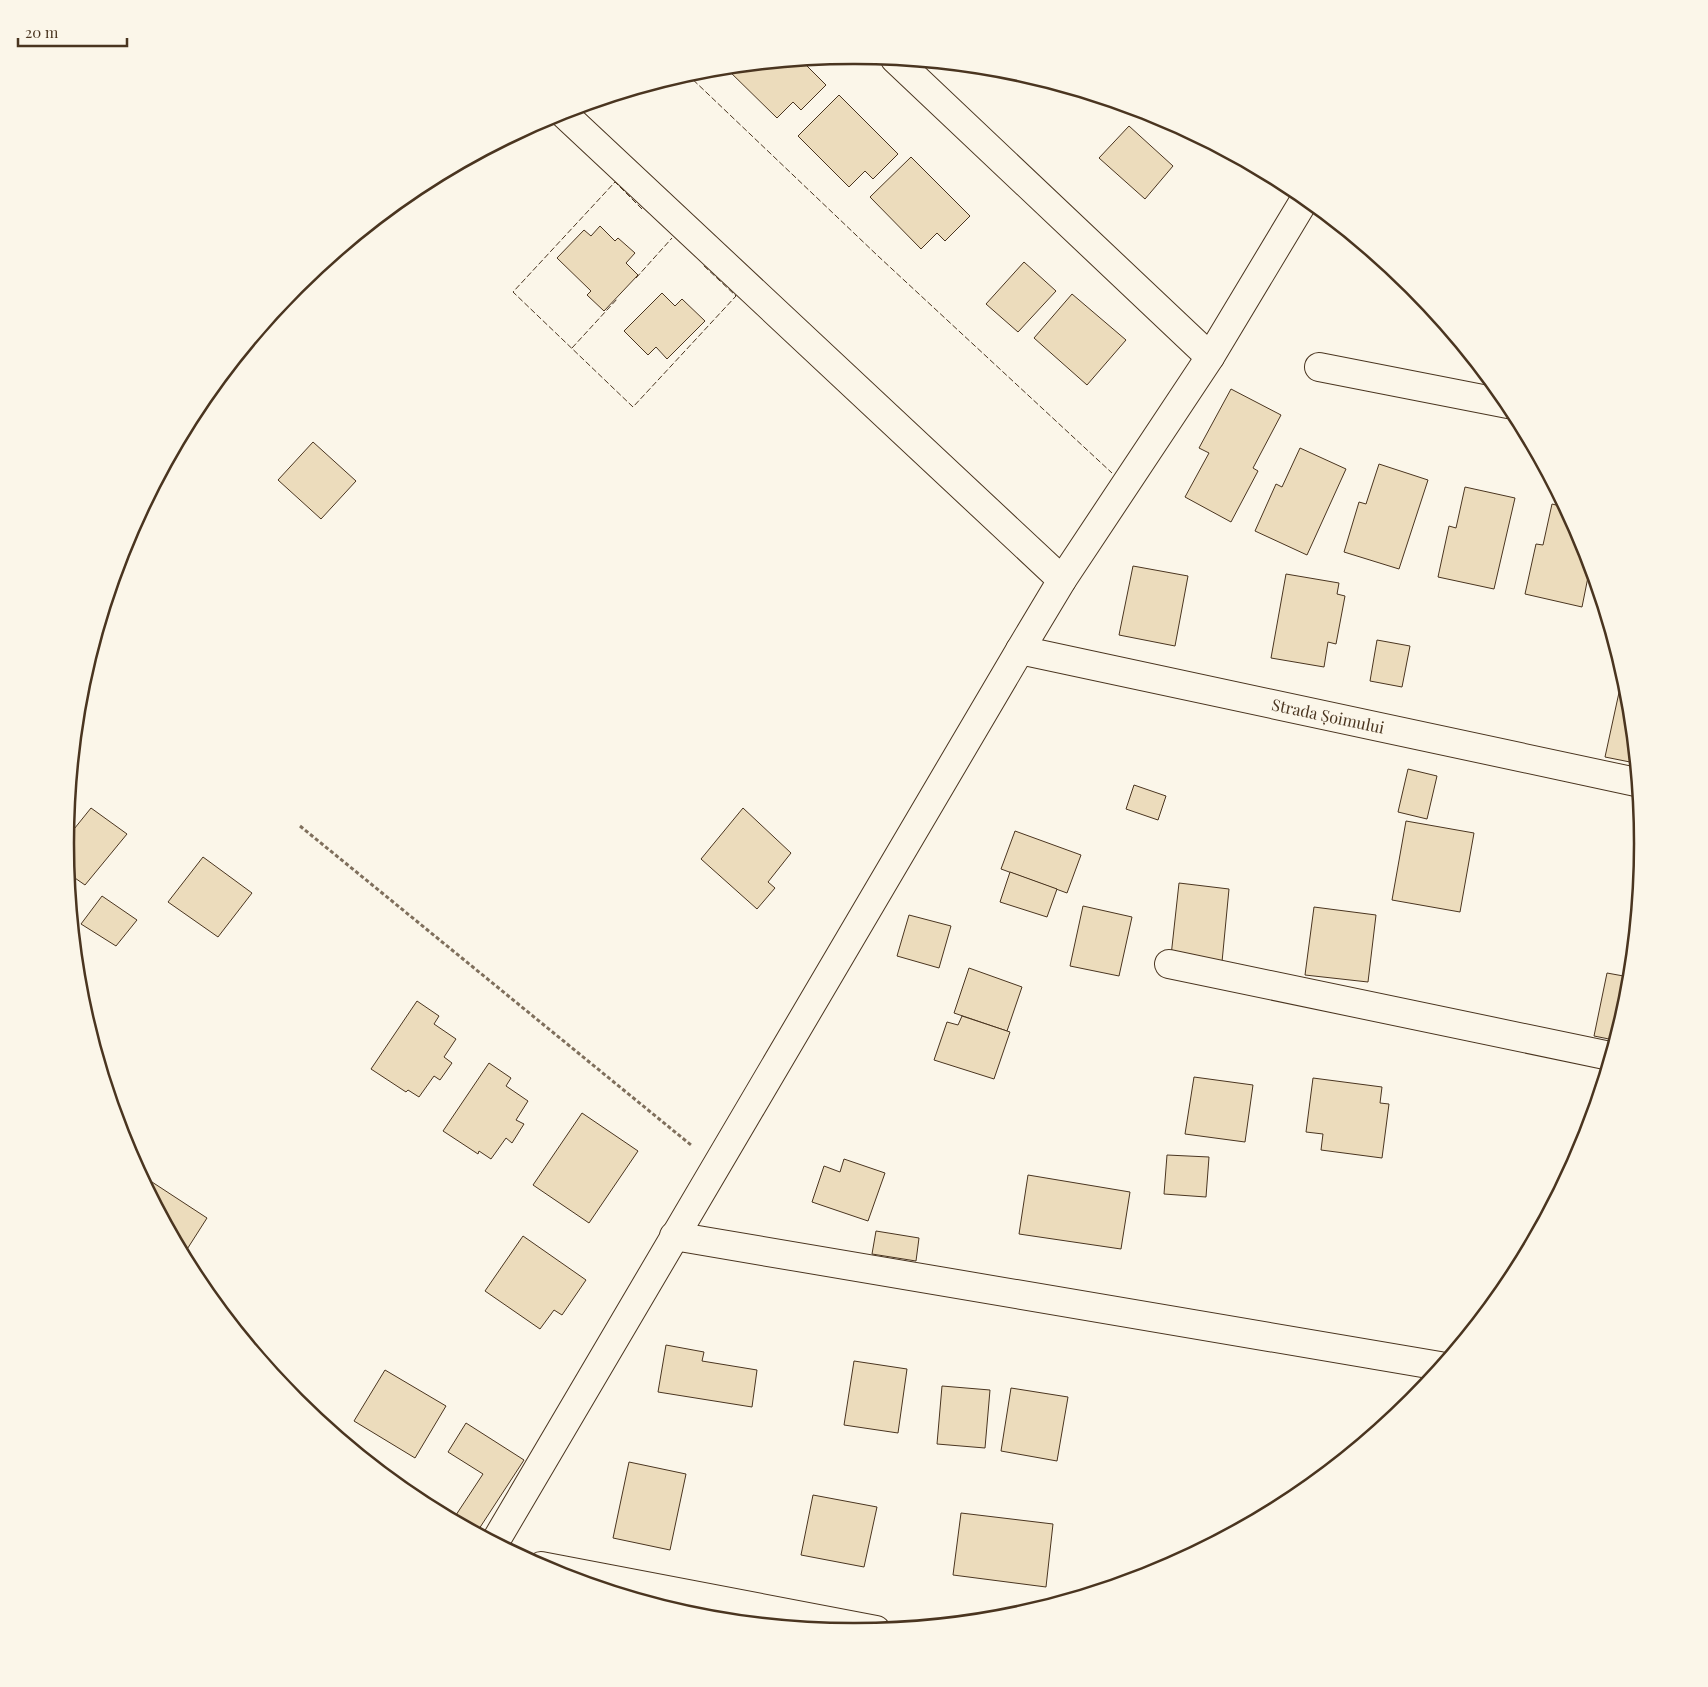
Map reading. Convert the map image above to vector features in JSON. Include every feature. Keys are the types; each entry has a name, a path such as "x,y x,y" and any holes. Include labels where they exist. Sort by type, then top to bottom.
{"street":[{"path":"901,65 1210,357"},
{"path":"569,118 1062,580"},
{"path":"499,1537 918,819 1062,580 1210,357 1301,205"},
{"path":"1319,367 1496,402"},
{"name":"Strada Șoimului","path":"1020,650 1631,781"},
{"path":"1169,964 1604,1055"},
{"path":"674,1236 1433,1365"},
{"path":"581,1574 838,1623"}],"path":[{"path":"300,826 717,1166"}],"building":[{"path":"806,65 826,85 801,110 793,102 777,118 732,74"},
{"path":"839,95 898,154 873,179 865,171 849,187 798,136"},
{"path":"1129,126 1173,166 1145,199 1099,158"},
{"path":"911,157 970,216 945,241 937,233 921,249 870,197"},
{"path":"600,226 615,241 618,238 635,253 626,263 638,275 604,311 587,295 591,291 557,258 584,230 591,236"},
{"path":"1024,262 1056,291 1018,332 986,304"},
{"path":"662,293 675,306 682,299 705,321 667,359 656,347 648,355 624,331"},
{"path":"1072,294 1126,340 1087,385 1034,338"},
{"path":"1231,389 1281,415 1253,468 1258,471 1231,522 1185,497 1209,453 1199,448"},
{"path":"313,442 356,481 321,519 278,480"},
{"path":"1300,448 1346,469 1307,555 1255,531 1276,484 1282,487"},
{"path":"1379,464 1428,480 1399,569 1344,552 1359,502 1366,504"},
{"path":"1465,487 1515,498 1494,589 1438,577 1449,526 1456,528"},
{"path":"1552,504 1556,505 1587,580 1582,607 1525,594 1536,544 1543,545"},
{"path":"1133,566 1188,576 1175,646 1119,635"},
{"path":"1286,574 1339,583 1337,594 1345,596 1336,644 1328,642 1324,667 1271,658"},
{"path":"1377,640 1410,646 1402,687 1370,681"},
{"path":"1619,692 1629,762 1605,757"},
{"path":"1408,769 1437,776 1427,819 1398,812"},
{"path":"1134,785 1166,796 1158,820 1126,809"},
{"path":"91,808 127,834 85,885 75,878 75,828"},
{"path":"743,808 791,853 768,882 775,888 757,909 701,859"},
{"path":"1406,821 1474,833 1460,912 1392,900"},
{"path":"1015,831 1081,855 1067,893 1001,869"},
{"path":"203,857 252,893 218,937 168,902"},
{"path":"1010,872 1057,889 1047,917 1000,902"},
{"path":"1179,883 1229,889 1222,962 1171,956"},
{"path":"102,896 137,920 116,946 81,924"},
{"path":"1083,906 1132,917 1119,976 1070,966"},
{"path":"1314,907 1376,915 1368,982 1305,975"},
{"path":"909,915 951,926 939,968 897,956"},
{"path":"969,968 1022,987 1007,1031 954,1013"},
{"path":"1607,973 1622,976 1608,1039 1594,1036"},
{"path":"417,1001 439,1016 434,1024 456,1039 444,1057 452,1063 440,1080 434,1076 419,1097 408,1090 406,1092 371,1069"},
{"path":"962,1016 1010,1032 994,1079 934,1060 947,1022 958,1025"},
{"path":"489,1063 511,1078 506,1086 528,1101 516,1120 524,1124 512,1143 506,1138 491,1159 479,1151 478,1154 443,1131"},
{"path":"1194,1077 1253,1085 1245,1142 1185,1134"},
{"path":"1313,1078 1382,1087 1380,1103 1389,1104 1382,1158 1321,1150 1323,1134 1306,1132"},
{"path":"582,1113 638,1151 589,1223 533,1185"},
{"path":"1167,1155 1209,1157 1206,1197 1164,1194"},
{"path":"844,1159 885,1173 868,1221 812,1202 824,1166 840,1172"},
{"path":"1028,1175 1130,1192 1121,1249 1019,1234"},
{"path":"152,1182 207,1218 188,1248"},
{"path":"876,1231 919,1238 916,1261 872,1254"},
{"path":"523,1236 586,1280 562,1315 554,1310 540,1329 485,1291"},
{"path":"666,1345 704,1352 702,1361 757,1370 752,1407 658,1392"},
{"path":"854,1361 907,1369 898,1433 844,1425"},
{"path":"385,1370 446,1406 415,1458 354,1421"},
{"path":"942,1386 990,1390 985,1448 937,1444"},
{"path":"1011,1388 1068,1397 1057,1461 1001,1451"},
{"path":"466,1423 524,1460 480,1528 456,1514 483,1474 448,1452"},
{"path":"629,1462 686,1474 670,1550 613,1538"},
{"path":"813,1495 877,1507 864,1567 801,1555"},
{"path":"961,1513 1053,1524 1046,1587 953,1575"}],"fence":[{"path":"694,81 878,256 1112,473"},
{"path":"642,209 615,182 513,292 633,407 736,296 703,265"},
{"path":"636,278 672,238"},
{"path":"572,348 618,298"}]}
